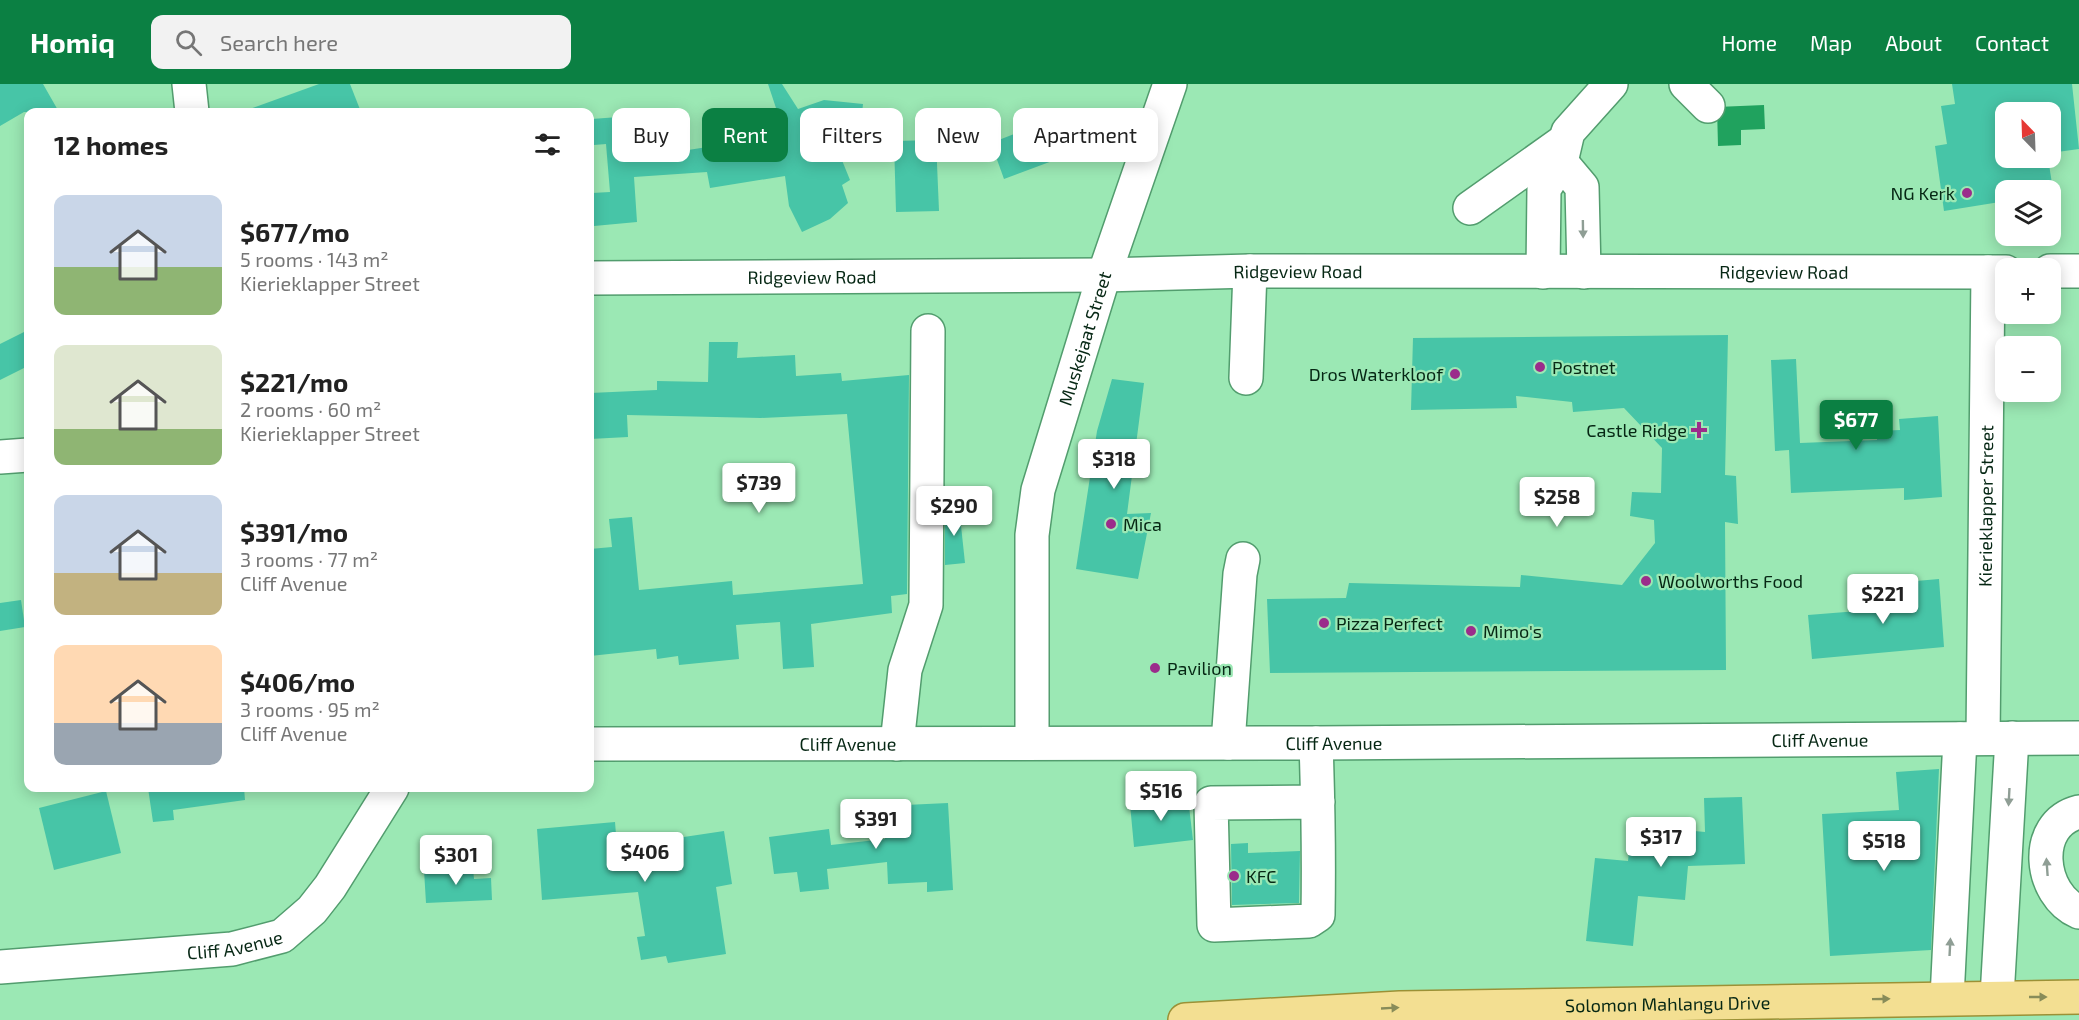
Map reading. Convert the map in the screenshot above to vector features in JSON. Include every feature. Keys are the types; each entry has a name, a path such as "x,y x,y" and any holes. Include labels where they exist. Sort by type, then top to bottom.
{"main road":[{"name":"Solomon Mahlangu Drive","path":"1185,1020 1400,1008 1998,1008 2079,997"}],"street":[{"path":"189,84 192,108"},
{"name":"Muskejaat Street","path":"1032,742 1032,535 1038,490 1104,275 1170,84"},
{"path":"1543,272 1544,189 1562,152 1568,132 1611,84"},
{"path":"1470,208 1562,152"},
{"path":"1562,152 1582,187 1584,272"},
{"path":"1246,378 1250,271"},
{"name":"Ridgeview Road","path":"594,278 1104,275 1250,271 1995,272"},
{"path":"2061,271 2079,271"},
{"name":"Kierieklapper Street","path":"1996,324 1985,738 1998,1008"},
{"path":"897,744 905,670 923,622 926,605 928,331"},
{"path":"0,457 24,455"},
{"path":"1228,743 1240,574 1243,560"},
{"name":"Kierieklapper Street","path":"1946,1009 1985,738"},
{"name":"Cliff Avenue","path":"594,744 1316,743 2079,738"},
{"path":"1316,743 1318,802 1318,915 1309,921 1214,926 1211,803 1318,802"},
{"name":"Cliff Avenue","path":"0,967 232,949 282,936 304,918 330,887 389,792"},
{"path":"2079,812 2061,822 2053,833 2048,843 2046,861 2048,880 2058,897 2070,908 2079,912"}],"shaded area":[{"path":"1764,105 1765,129 1741,130 1741,145 1718,146 1717,107"}],"building":[{"path":"0,84 43,84 57,108 24,108 24,112 0,126"},
{"path":"319,84 350,84 359,108 253,108"},
{"path":"768,84 782,84 798,109 800,108 800,162 843,162 850,180 842,185 848,203 830,219 802,232 789,206 785,176 710,188 707,172 634,177 637,222 594,226 594,193 610,192 606,144 594,145 594,119 612,117 612,162 690,162 690,150 702,148 702,162 788,162 788,108 776,108"},
{"path":"1952,84 2072,84 2079,149 2061,151 2061,102 1995,102 1995,168 2050,168 2051,180 1995,180 1995,203 1944,211 1935,146 1947,144 1941,106 1955,104"},
{"path":"824,100 863,104 863,108 801,108"},
{"path":"1013,135 1013,162 1050,162 1004,179 998,162 1001,162 1001,139"},
{"path":"915,140 915,162 937,162 939,211 896,212 895,162 903,162 903,141"},
{"path":"24,332 24,368 0,380 0,344"},
{"path":"1728,335 1725,475 1736,476 1738,524 1725,522 1726,670 1270,673 1267,599 1346,598 1349,583 1520,587 1521,575 1622,585 1655,543 1654,520 1630,516 1632,492 1661,493 1662,448 1624,408 1573,412 1572,402 1516,396 1517,408 1411,410 1413,338"},
{"path":"709,342 738,342 737,358 795,355 796,376 841,373 842,381 909,375 907,594 891,596 892,613 811,624 814,667 783,669 780,622 736,625 739,659 679,665 678,656 657,659 656,649 594,656 594,549 612,547 609,519 632,517 639,590 732,581 733,595 863,584 847,414 761,418 627,415 628,437 594,439 594,393 657,390 657,381 708,382"},
{"path":"1796,359 1800,443 1877,440 1877,431 1900,430 1899,419 1938,416 1942,497 1904,500 1904,488 1791,493 1789,450 1775,451 1771,360"},
{"path":"1112,379 1144,383 1127,514 1151,513 1138,579 1076,569 1097,431"},
{"path":"959,507 965,563 945,565 945,508"},
{"path":"1939,579 1944,647 1812,659 1808,615 1896,608 1893,583"},
{"path":"21,600 24,627 0,631 0,603"},
{"path":"1939,769 1931,950 1830,956 1822,814 1899,810 1896,772"},
{"path":"106,792 121,853 54,870 39,808"},
{"path":"149,792 244,792 245,800 173,810 174,820 153,822"},
{"path":"1742,797 1745,864 1688,866 1685,900 1638,896 1633,946 1586,941 1595,858 1628,861 1632,825 1705,832 1704,798"},
{"path":"1188,798 1193,840 1134,847 1130,804"},
{"path":"948,803 953,890 927,892 927,882 888,884 887,862 827,869 829,889 800,892 797,872 774,874 769,837 829,829 831,845 885,839 884,806"},
{"path":"615,822 617,847 724,831 732,884 716,887 726,954 668,963 666,956 641,960 637,937 645,936 638,892 542,900 537,829"},
{"path":"1248,843 1248,853 1300,851 1299,903 1232,905 1231,844"},
{"path":"473,868 474,879 491,878 492,900 426,903 424,870"}],"place":[{"name":"NG Kerk","path":"1967,193"},
{"name":"Postnet","path":"1540,367"},
{"name":"Dros Waterkloof","path":"1455,374"},
{"name":"Castle Ridge","path":"1699,430"},
{"name":"Mica","path":"1111,524"},
{"name":"Woolworths Food","path":"1646,581"},
{"name":"Pizza Perfect","path":"1324,623"},
{"name":"Mimo's","path":"1471,631"},
{"name":"Pavilion","path":"1155,668"},
{"name":"KFC","path":"1234,876"}]}
